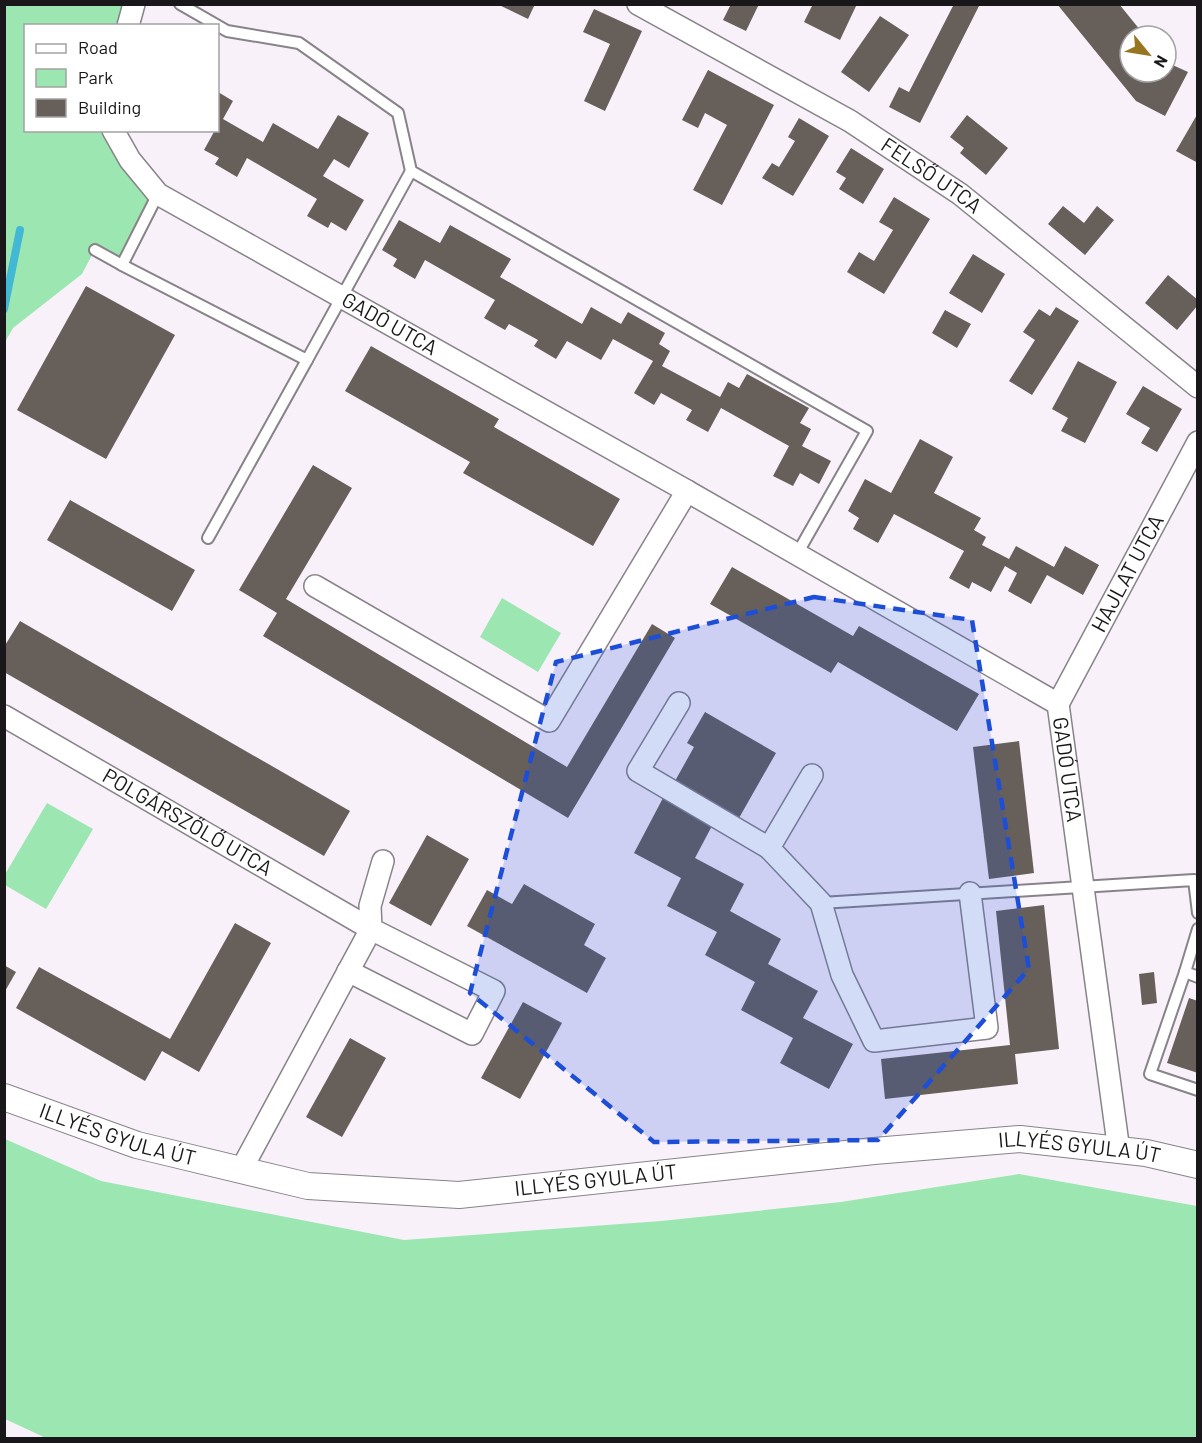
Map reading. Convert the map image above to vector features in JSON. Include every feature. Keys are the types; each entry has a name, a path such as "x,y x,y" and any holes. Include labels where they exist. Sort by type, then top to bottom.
{"street":[{"path":"129,24 134,4"},
{"name":"FELSŐ UTCA","path":"638,4 850,121 960,194 1197,387"},
{"name":"GADÓ UTCA","path":"114,132 130,160 158,194 687,491 1058,704 1119,1150"},
{"name":"HAJLAT UTCA","path":"1058,704 1197,442"},
{"path":"315,586 549,721 687,491"},
{"path":"679,702 638,771 769,848 821,903 842,975 874,1041 987,1028 970,893"},
{"name":"POLGÁRSZŐLŐ UTCA","path":"4,716 371,929 494,991 472,1034 348,971"},
{"path":"769,848 812,774"},
{"path":"241,1170 371,929 370,906 383,861"},
{"name":"ILLYÉS GYULA ÚT","path":"4,1097 137,1145 308,1186 459,1195 1020,1139 1119,1150 1197,1165"}],"lane":[{"path":"180,4 215,24"},
{"path":"208,538 411,171 398,113 299,44 227,31 219,26"},
{"path":"411,171 867,431 797,554"},
{"path":"122,265 158,194"},
{"path":"94,250 307,360"},
{"path":"821,903 1194,880 1197,914"},
{"path":"1197,929 1185,972 1150,1074 1197,1090"},
{"path":"1185,972 1197,976"}],"highlighted area":[{"path":"814,597 972,620 1029,969 878,1140 654,1142 470,993 556,662"}],"green space":[{"path":"5,5 134,5 128,24 24,24 24,132 114,132 158,194 122,265 94,251 82,274 13,328 5,342"},
{"path":"502,598 561,633 538,672 480,637"},
{"path":"47,803 93,829 46,909 5,885 4,876"},
{"path":"5,1139 101,1181 404,1240 661,1221 841,1202 1019,1174 1197,1206 1197,1438 46,1438 5,1419"}],"building":[{"path":"497,4 535,4 528,19"},
{"path":"731,4 759,4 746,31 723,20"},
{"path":"813,4 857,4 840,40 804,22"},
{"path":"954,4 980,4 920,123 889,107 899,87 909,92"},
{"path":"1057,4 1119,4 1135,24 1118,24 1118,79"},
{"path":"594,9 642,31 605,111 584,101 610,44 583,32"},
{"path":"880,16 909,35 869,92 841,72"},
{"path":"1178,67 1188,72 1165,116 1136,101 1122,84 1178,84"},
{"path":"708,70 774,105 722,205 693,190 727,125 705,113 698,128 682,120"},
{"path":"219,93 233,101 223,119 263,142 273,123 318,149 338,115 369,133 349,168 334,159 323,176 364,200 346,231 331,222 328,228 307,216 317,199 247,158 237,177 215,164 219,158 204,150 214,132 219,132"},
{"path":"1198,113 1198,163 1176,151"},
{"path":"967,115 1008,148 986,175 960,153 964,148 950,137"},
{"path":"799,118 829,136 793,196 762,178 772,163 779,167 795,141 788,137"},
{"path":"851,148 884,169 863,204 839,189 846,178 836,172"},
{"path":"894,197 930,219 884,294 847,272 859,252 874,261 893,230 879,222"},
{"path":"1063,206 1084,223 1097,206 1114,220 1085,255 1048,224"},
{"path":"399,220 440,243 450,225 511,259 500,277 582,324 591,307 621,324 628,312 665,333 659,344 670,351 662,366 720,397 728,382 739,388 747,374 809,408 800,423 811,429 802,446 831,461 819,484 800,473 793,486 773,476 789,446 721,408 708,432 686,420 692,410 661,393 654,405 634,393 653,361 613,339 601,360 567,341 556,359 534,346 538,340 509,324 505,330 484,318 495,300 425,260 415,279 393,266 397,259 382,250"},
{"path":"973,254 1005,274 982,313 949,293"},
{"path":"1168,275 1198,300 1198,305 1177,330 1145,303"},
{"path":"86,286 175,335 106,459 17,410"},
{"path":"1056,307 1079,321 1032,395 1009,381 1035,340 1023,332 1039,309 1050,316"},
{"path":"945,310 971,324 957,348 932,333"},
{"path":"371,346 499,419 494,427 620,499 593,546 463,473 470,462 345,391"},
{"path":"1078,361 1117,382 1085,443 1061,431 1068,418 1052,409"},
{"path":"1143,386 1182,409 1157,452 1141,443 1150,428 1126,414"},
{"path":"920,439 953,457 934,493 981,518 974,530 986,537 982,545 1009,559 1016,546 1054,567 1065,546 1099,565 1083,595 1047,575 1031,604 1008,591 1017,573 1005,566 991,592 972,582 969,589 949,578 964,551 894,514 878,543 853,529 859,518 848,511 865,479 891,493"},
{"path":"313,465 352,488 286,599 567,767 652,624 675,638 568,818 263,636 277,613 239,590"},
{"path":"70,500 195,570 172,611 47,540"},
{"path":"732,567 853,636 859,626 979,694 957,731 838,662 831,673 710,604"},
{"path":"20,621 350,811 324,856 4,672 4,647"},
{"path":"705,712 776,753 739,818 675,781 694,747 687,743"},
{"path":"1019,741 1034,873 989,879 973,747"},
{"path":"663,798 713,824 695,858 744,884 730,911 781,939 768,964 818,991 803,1018 853,1044 829,1089 780,1063 793,1038 741,1010 755,982 705,955 717,932 667,906 681,878 634,853"},
{"path":"427,835 469,859 431,926 389,903"},
{"path":"524,884 595,924 584,945 606,958 587,993 467,926 487,890 512,904"},
{"path":"1044,905 1059,1049 1015,1054 1018,1084 885,1099 881,1059 1010,1045 996,911"},
{"path":"235,923 271,943 199,1072 162,1051 145,1081 16,1008 39,967 170,1039"},
{"path":"4,965 16,972 4,993"},
{"path":"1154,972 1157,1003 1142,1005 1139,974"},
{"path":"1189,998 1198,1001 1198,1073 1167,1063"},
{"path":"523,1002 562,1023 520,1099 481,1078"},
{"path":"350,1038 386,1058 342,1137 306,1117"}],"waterway":[{"path":"4,309 20,230"}]}
